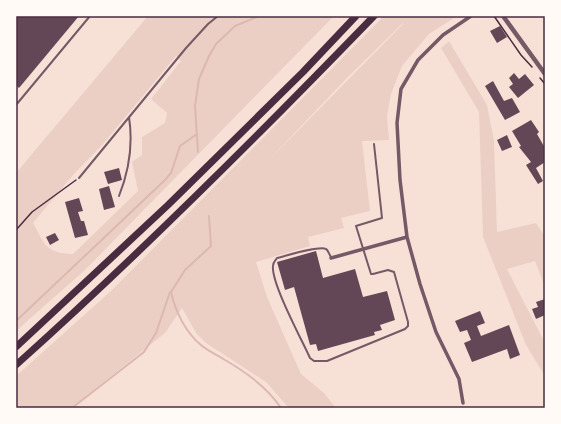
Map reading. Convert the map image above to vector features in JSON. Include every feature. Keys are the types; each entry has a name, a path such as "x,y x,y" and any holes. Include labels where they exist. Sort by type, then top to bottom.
{"highway":[{"path":"16,347 168,205 303,72 356,16"},
{"path":"16,365 177,216 374,16"}],"street":[{"path":"463,403 459,379 436,332 420,284 407,237 400,180 397,123 401,89 418,60 444,35 472,16"},
{"path":"503,16 545,74"},
{"path":"331,258 407,237"}],"lane":[{"path":"16,105 90,16"},
{"path":"79,178 186,48 208,24 218,16"},
{"path":"119,196 125,182 130,148 129,117"},
{"path":"331,258 327,250 324,248 317,248 278,258 273,265 273,271 280,293 310,358 314,361 327,360 405,329 408,326 394,272 388,270 370,274 356,226 382,218 374,144"}],"path":[{"path":"494,16 520,55 533,68"},
{"path":"537,73 545,84"},
{"path":"16,230 32,212 79,178"}],"shaded area":[{"path":"148,16 334,16 85,270 16,331 16,173","holes":["176,56 181,61 151,99 167,113 165,123 142,137 142,155 132,162 138,191 73,254 52,250 44,242 33,223 73,175 103,144"]},
{"path":"384,16 457,16 429,34 402,66 391,94 387,116 389,140 362,141 370,211 341,218 344,228 308,237 310,246 256,262 267,297 301,374 324,393 336,408 289,408 266,382 206,343 196,333 182,308 165,333 71,408 16,408 16,376 111,291","holes":["403,24 267,162 346,79"]},
{"path":"449,41 487,105 494,141 497,232 536,223 545,237 545,287 535,261 507,269 545,343 545,376 526,345 483,237 479,112 441,48"}],"building":[{"path":"16,16 79,16 19,88 16,85"},
{"path":"500,26 507,37 497,43 490,31"},
{"path":"514,73 519,79 525,74 534,85 518,98 509,87 513,84 509,78"},
{"path":"493,81 504,101 512,98 520,112 505,120 485,86"},
{"path":"531,120 539,132 537,134 545,148 545,162 536,168 543,181 538,184 526,165 531,162 519,147 521,146 512,131"},
{"path":"507,135 512,147 502,151 497,140"},
{"path":"119,168 122,180 108,184 104,172"},
{"path":"109,186 115,207 104,210 99,189"},
{"path":"79,198 83,211 78,212 81,221 84,221 88,235 75,238 65,202"},
{"path":"55,233 59,240 50,245 46,237"},
{"path":"316,251 323,278 355,269 363,297 387,291 395,320 380,325 382,330 374,332 375,335 318,351 316,344 310,345 294,287 285,290 277,262"},
{"path":"545,299 545,315 536,319 532,309 538,307 536,302"},
{"path":"480,311 485,323 477,326 481,336 509,325 520,355 510,359 507,349 472,362 464,343 471,340 467,330 460,332 455,321"}],"waterway":[{"path":"198,152 195,106 199,79 209,56 216,44 235,26 259,16"},
{"path":"16,321 165,180 171,173 180,146 197,134"},
{"path":"209,216 211,246 185,270 171,292 175,307 186,328 201,345 256,381 269,393 281,408"},
{"path":"72,408 144,352 156,333 170,292"}]}
